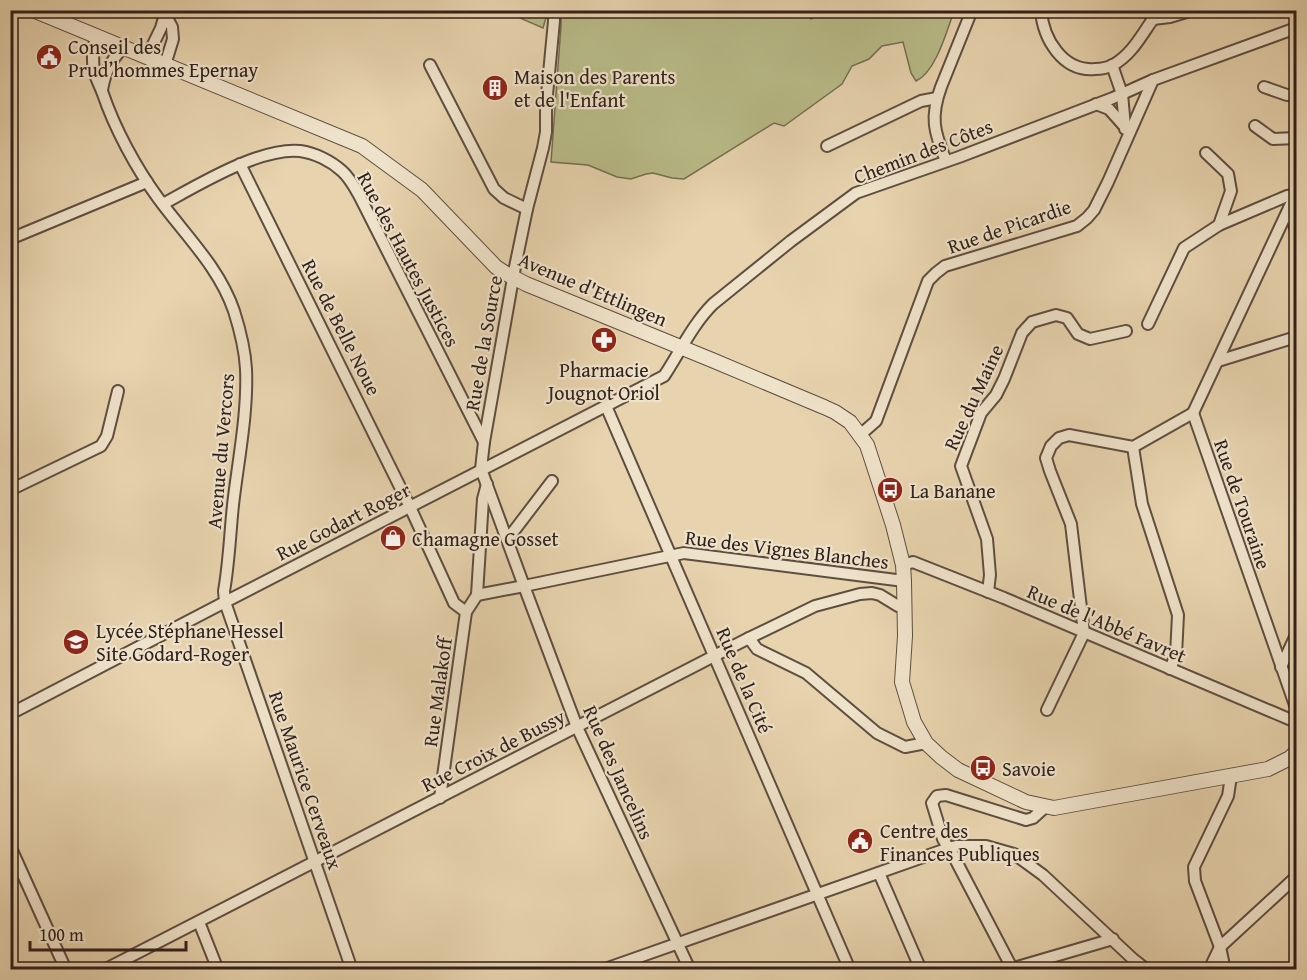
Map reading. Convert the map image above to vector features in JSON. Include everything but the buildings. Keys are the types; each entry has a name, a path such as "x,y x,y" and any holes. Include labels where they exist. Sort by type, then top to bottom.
{"street":[{"name":"Avenue d'Ettlingen","path":"33,10 362,146 422,190 496,267 513,278 835,412 850,422 860,435"},
{"name":"Rue de la Source","path":"481,469 513,278 546,132 554,10"},
{"path":"946,161 934,127 934,113 937,98 972,10"},
{"path":"1041,10 1041,20 1059,55 1070,65 1086,70 1104,68 1129,54 1152,15 1170,17 1193,10"},
{"path":"147,57 161,28 164,12"},
{"path":"164,12 173,34 165,65"},
{"name":"Chemin des Côtes","path":"681,348 684,340 712,304 856,193 1296,28"},
{"name":"Avenue du Vercors","path":"96,36 93,64 113,118 147,182 215,273 233,309 243,343 246,368 245,406 232,507 224,591 225,602"},
{"path":"102,91 108,67 123,48"},
{"path":"430,65 494,189 504,198 527,209"},
{"path":"1112,65 1125,93 1141,107"},
{"name":"Rue de Picardie","path":"860,435 876,420 928,281 945,266 1077,226 1087,218 1094,210 1153,80"},
{"path":"1264,87 1287,95 1296,95"},
{"path":"1124,145 1125,93"},
{"path":"827,146 921,101 937,98"},
{"path":"1096,104 1109,109 1125,127"},
{"path":"1255,126 1273,139 1296,138"},
{"name":"Rue des Hautes Justices","path":"163,204 240,164 277,153 300,151 328,161 347,176 360,197 484,442"},
{"path":"1206,153 1228,174 1230,182 1231,190 1219,225"},
{"name":"Rue de Belle Noue","path":"240,164 410,507 454,603 466,612"},
{"path":"10,239 147,182"},
{"path":"1148,324 1184,248 1219,225 1296,194"},
{"path":"1047,710 1084,633 1071,524 1046,458 1051,446 1059,438 1069,435 1133,447 1193,413 1296,194"},
{"path":"1289,208 1296,231"},
{"name":"Rue du Maine","path":"988,592 990,575 987,539 961,466 981,413 996,395 1004,380 1022,333 1032,322 1056,315 1067,318 1078,334 1090,339 1126,331"},
{"path":"1218,361 1296,337"},
{"name":"Rue Godart Roger","path":"10,714 664,376 681,348"},
{"path":"10,490 101,446 107,436 118,391"},
{"name":"Rue de la Cité","path":"606,406 850,969"},
{"name":"Rue de Touraine","path":"1193,413 1296,708"},
{"path":"860,435 867,445 893,525 903,565 905,608 902,682 914,722 926,742 958,770 1026,802 1054,808 1268,768 1290,758 1296,752"},
{"path":"1133,447 1142,504 1178,615 1176,655 1170,669"},
{"name":"Rue des Jancelins","path":"481,469 577,727 690,969"},
{"path":"507,540 552,481"},
{"path":"477,595 483,499 487,484"},
{"name":"Rue des Vignes Blanches","path":"477,595 684,553 904,581"},
{"name":"Rue de l'Abbé Favret","path":"903,565 913,562 1296,722"},
{"name":"Rue Croix de Bussy","path":"104,969 815,606 872,593 905,608"},
{"name":"Rue Malakoff","path":"440,798 466,612 477,595"},
{"name":"Rue Maurice Cerveaux","path":"225,602 352,969"},
{"path":"1281,667 1296,635"},
{"path":"749,638 757,649 806,673 877,733 905,747 926,742"},
{"path":"1268,768 1289,768 1296,764"},
{"path":"1225,969 1220,946 1195,881 1194,867 1228,795 1229,776"},
{"path":"1045,807 1042,812 1026,820 946,795 938,796 932,803 943,839 1011,969 1113,939"},
{"path":"10,846 66,969"},
{"path":"602,969 956,846 986,846 1014,854 1043,875 1133,959 1147,969"},
{"path":"879,873 921,969"},
{"path":"1209,969 1220,946 1296,877"},
{"path":"199,922 218,969"}],"green space":[{"path":"504,11 548,11 543,28"},
{"path":"561,11 807,11 811,19 830,11 954,11 935,60 923,76 916,81 911,73 903,42 882,46 869,59 852,66 842,84 784,126 774,123 684,179 653,173 631,179 617,177 588,165 551,162"}],"place":[{"name":"Conseil des Prud’hommes Epernay","path":"49,57"},
{"name":"Maison des Parents et de l'Enfant","path":"495,88"},
{"name":"Pharmacie Jougnot Oriol","path":"604,340"},
{"name":"La Banane","path":"890,490"},
{"name":"Chamagne Gosset","path":"393,538"},
{"name":"Lycée Stéphane Hessel Site Godard-Roger","path":"76,642"},
{"name":"Savoie","path":"983,768"},
{"name":"Centre des Finances Publiques","path":"860,841"}]}
